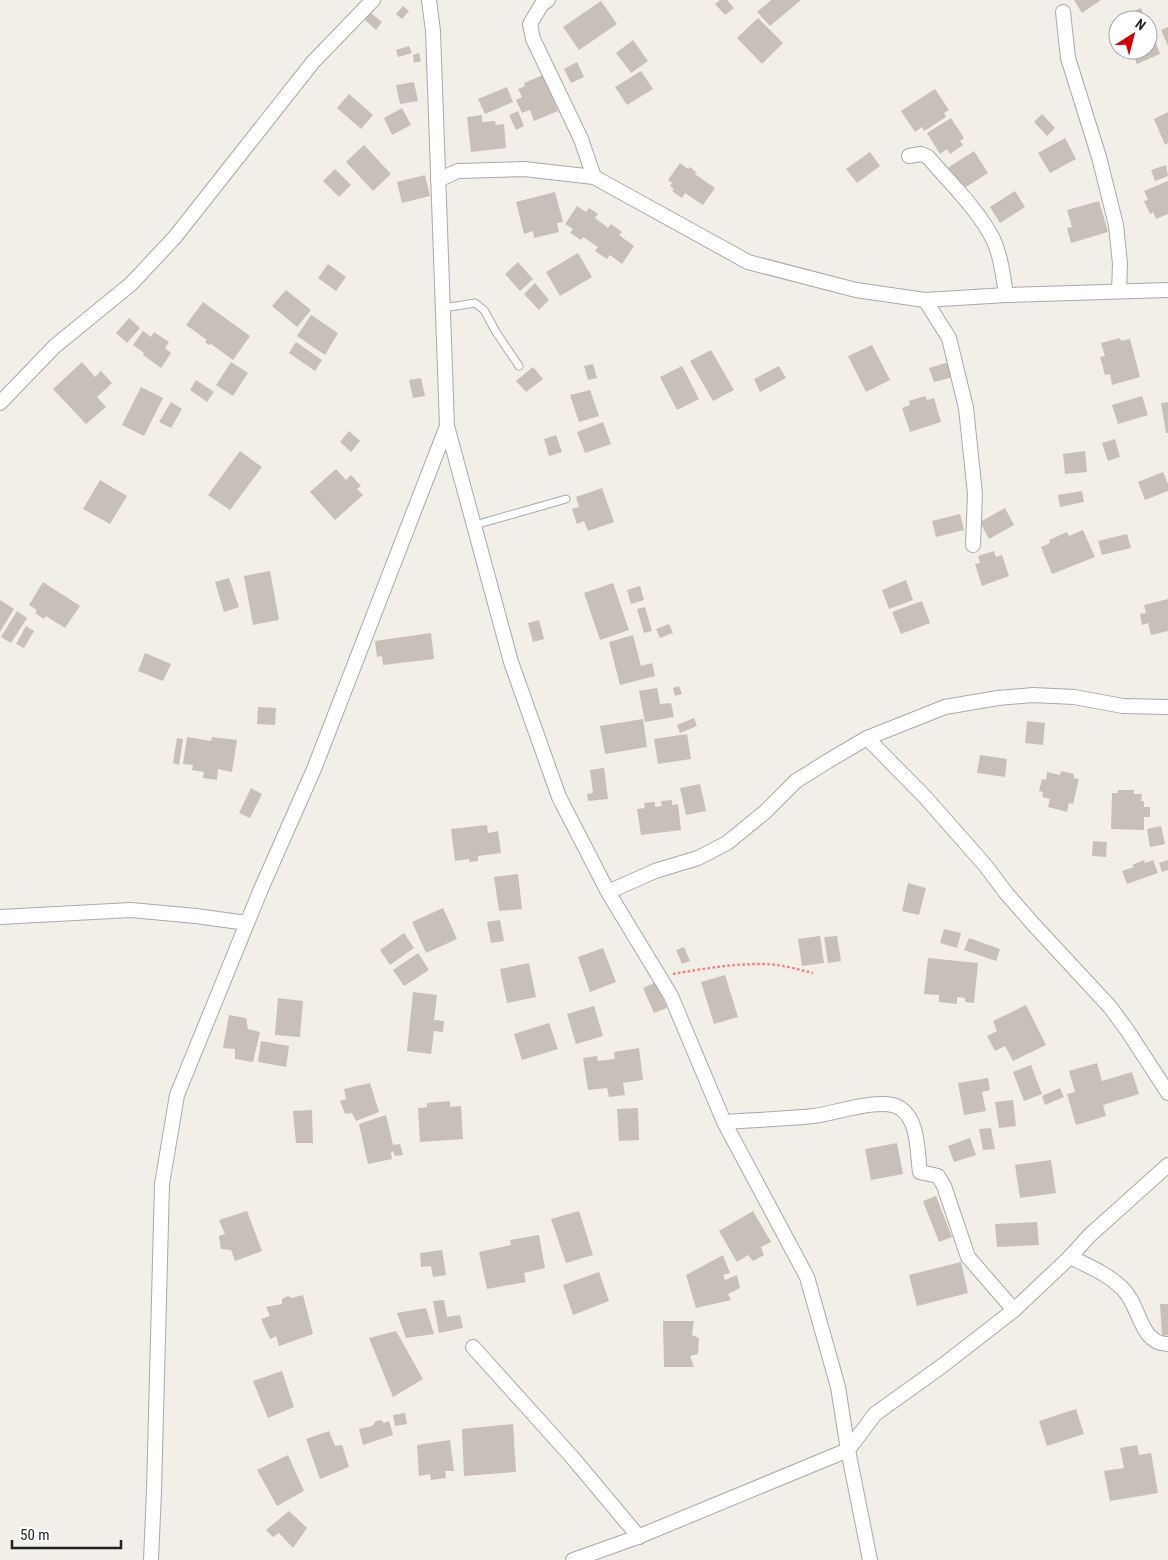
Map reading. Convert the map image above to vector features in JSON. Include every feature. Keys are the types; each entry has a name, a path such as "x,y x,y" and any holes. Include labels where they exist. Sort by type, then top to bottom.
{"street":[{"path":"0,403 56,346 131,284 175,237 313,62 373,0"},
{"path":"430,0 434,31 447,426 475,525 486,574 511,662 559,798 608,892 670,996 724,1122 807,1277 838,1387 848,1450 870,1560"},
{"path":"548,0 542,4 530,24 533,39 581,139 594,177"},
{"path":"1063,12 1068,58 1099,157 1116,225 1120,264 1119,291"},
{"path":"910,156 921,154 928,157 981,219 993,240 1000,262 1006,295"},
{"path":"438,180 458,171 524,169 594,177 748,262 856,290 925,300 1006,295 1168,290"},
{"path":"925,300 949,338 966,408 974,494 973,545"},
{"path":"151,1560 162,1184 177,1095 247,923 314,769 447,426"},
{"path":"608,892 655,871 698,858 727,843 765,812 796,781 867,738 945,707 1012,696 1032,695 1074,697 1123,706 1168,707"},
{"path":"867,738 925,797 985,865 1034,925 1110,1007 1128,1030 1168,1093"},
{"path":"0,918 131,910 247,923"},
{"path":"724,1122 815,1116 881,1104 898,1107 906,1113 913,1124 920,1172 938,1176 944,1186 968,1257 1014,1310"},
{"path":"573,1560 639,1537 848,1450 876,1414 1014,1310 1070,1257 1090,1235 1168,1165"},
{"path":"1070,1257 1107,1276 1122,1288 1131,1298 1147,1334 1160,1344 1168,1344"},
{"path":"473,1346 572,1457 639,1537"}],"lane":[{"path":"443,308 475,303 484,310 519,366"},
{"path":"475,525 566,499"}],"path":[{"path":"659,977 703,968 760,963 813,973"}],"building":[{"path":"720,0 727,0 734,8 725,15 715,4"},
{"path":"771,0 801,0 770,26 757,12"},
{"path":"1074,0 1101,0 1082,13"},
{"path":"601,1 617,24 579,50 563,27"},
{"path":"403,6 409,11 402,19 396,14"},
{"path":"371,13 382,22 376,30 365,20"},
{"path":"758,18 783,43 762,64 737,38"},
{"path":"1168,27 1168,46 1161,30"},
{"path":"633,40 648,61 631,73 616,53"},
{"path":"409,46 412,53 398,57 396,50"},
{"path":"419,53 421,61 414,63 413,55"},
{"path":"1135,60 1146,60 1137,64"},
{"path":"577,62 584,77 571,83 564,69"},
{"path":"641,71 653,89 627,105 615,87"},
{"path":"543,75 558,111 534,121 530,110 522,113 516,100 522,97 518,89 525,86 524,83"},
{"path":"414,82 418,101 400,104 396,85"},
{"path":"507,87 513,102 485,114 478,99"},
{"path":"935,89 949,110 944,113 946,117 924,131 922,127 915,132 901,111"},
{"path":"349,94 373,115 361,129 337,108"},
{"path":"402,108 411,125 392,135 384,118"},
{"path":"518,111 524,126 516,130 509,115"},
{"path":"1168,112 1168,143 1165,145 1154,119"},
{"path":"1042,114 1055,128 1047,136 1034,122"},
{"path":"482,115 482,122 495,121 496,125 504,124 506,148 471,152 467,117"},
{"path":"951,118 964,138 960,141 963,145 950,154 947,149 940,154 927,133"},
{"path":"1065,138 1076,159 1050,173 1038,153"},
{"path":"364,145 391,174 373,191 346,162"},
{"path":"974,151 988,173 960,191 946,169"},
{"path":"870,152 880,166 857,183 846,169"},
{"path":"680,163 688,169 690,167 696,172 695,174 715,188 703,205 685,193 682,198 672,191 674,189 670,186 672,183 668,180"},
{"path":"1166,165 1168,176 1155,181 1151,170"},
{"path":"335,169 351,185 339,197 323,181"},
{"path":"425,175 430,196 402,203 397,182"},
{"path":"1168,181 1168,214 1156,219 1153,212 1150,214 1144,201 1148,200 1144,191"},
{"path":"1015,191 1025,207 1000,223 990,207"},
{"path":"555,192 563,222 557,223 559,232 534,238 533,231 524,234 516,202"},
{"path":"1099,201 1108,232 1071,243 1067,228 1072,227 1067,210"},
{"path":"577,206 586,212 589,208 598,214 595,218 608,228 611,224 622,232 619,235 634,246 622,264 610,255 607,259 595,251 598,247 583,237 581,240 570,233 573,229 565,224"},
{"path":"578,253 592,277 560,296 546,272"},
{"path":"518,262 533,279 520,291 505,274"},
{"path":"328,264 346,277 336,291 318,278"},
{"path":"535,283 549,300 539,310 524,294"},
{"path":"286,290 311,310 297,327 272,306"},
{"path":"203,302 250,336 233,360 211,344 209,345 205,342 207,340 186,325"},
{"path":"311,315 338,333 325,355 297,336"},
{"path":"129,318 140,328 127,343 116,333"},
{"path":"143,331 151,337 154,332 169,342 165,348 171,353 161,368 133,345"},
{"path":"1120,338 1121,341 1130,339 1140,377 1112,385 1110,374 1105,375 1100,357 1105,356 1101,343"},
{"path":"296,342 322,360 315,371 289,353"},
{"path":"872,345 890,380 866,392 848,356"},
{"path":"711,350 734,390 713,401 690,361"},
{"path":"82,362 95,377 101,371 112,383 97,397 106,407 86,424 53,389"},
{"path":"231,362 248,373 233,396 216,385"},
{"path":"949,362 953,377 934,382 929,368"},
{"path":"593,364 597,378 588,380 584,366"},
{"path":"682,366 699,399 677,410 660,377"},
{"path":"779,366 786,378 760,392 754,379"},
{"path":"533,367 543,379 526,392 516,381"},
{"path":"421,378 425,396 413,398 409,380"},
{"path":"196,380 214,392 207,402 190,390"},
{"path":"141,387 163,398 144,436 122,425"},
{"path":"590,390 599,416 579,422 570,395"},
{"path":"925,396 927,400 934,398 941,422 910,432 902,408 910,405 909,401"},
{"path":"1142,396 1148,415 1118,424 1112,405"},
{"path":"171,402 182,409 171,428 159,422"},
{"path":"1168,402 1168,433 1166,433 1161,403"},
{"path":"603,422 611,444 585,453 577,432"},
{"path":"349,431 360,441 351,452 340,442"},
{"path":"556,435 562,452 549,456 544,439"},
{"path":"1115,439 1120,457 1108,461 1102,443"},
{"path":"240,451 262,467 230,510 208,495"},
{"path":"1085,451 1087,472 1065,474 1063,454"},
{"path":"336,469 346,480 351,475 361,486 357,489 363,495 335,520 310,492"},
{"path":"1163,472 1168,484 1168,491 1145,500 1138,482"},
{"path":"100,480 127,496 110,524 83,509"},
{"path":"602,488 614,522 588,531 584,521 577,524 572,509 579,507 576,497"},
{"path":"1082,491 1084,502 1060,507 1058,495"},
{"path":"1005,508 1014,525 989,539 980,522"},
{"path":"960,514 964,530 936,537 932,521"},
{"path":"1083,530 1095,557 1052,574 1041,547 1050,543 1049,540 1067,532 1069,536"},
{"path":"1127,534 1131,548 1102,555 1098,541"},
{"path":"994,551 996,557 1002,555 1009,576 982,586 975,564 980,563 978,556"},
{"path":"270,571 279,620 253,625 244,576"},
{"path":"229,578 239,607 224,612 215,582"},
{"path":"906,580 913,600 889,609 882,590"},
{"path":"43,582 80,606 65,628 46,616 44,619 35,613 37,610 29,605"},
{"path":"613,583 629,630 600,640 584,593"},
{"path":"640,586 644,600 631,604 627,590"},
{"path":"1168,599 1168,631 1151,635 1148,623 1142,625 1140,614 1146,613 1144,605"},
{"path":"0,600 14,609 0,632"},
{"path":"922,601 930,623 901,634 892,612"},
{"path":"645,607 652,631 644,633 637,609"},
{"path":"17,611 27,618 11,643 1,637"},
{"path":"539,620 544,639 533,642 528,623"},
{"path":"669,624 673,633 660,638 656,629"},
{"path":"26,626 34,631 24,648 16,644"},
{"path":"431,633 434,659 383,665 382,656 377,657 375,641"},
{"path":"633,635 641,666 652,663 655,676 620,685 609,642"},
{"path":"145,653 171,664 163,681 138,671"},
{"path":"679,686 682,694 675,696 673,688"},
{"path":"657,688 660,704 671,703 674,717 645,722 639,691"},
{"path":"258,707 276,708 275,725 257,724"},
{"path":"694,718 697,726 680,733 677,725"},
{"path":"643,719 647,747 605,754 600,726"},
{"path":"1027,721 1045,723 1043,745 1025,743"},
{"path":"687,734 691,759 658,764 654,739"},
{"path":"187,737 211,741 212,737 237,740 232,772 218,769 217,780 203,778 204,772 192,770 193,765 183,764"},
{"path":"177,738 183,739 179,765 173,763"},
{"path":"980,755 1007,759 1005,777 977,773"},
{"path":"604,768 608,799 588,801 587,794 593,793 590,770"},
{"path":"1061,771 1074,774 1074,778 1079,779 1073,804 1069,803 1067,812 1048,807 1050,799 1042,797 1043,792 1039,791 1042,779 1046,780 1047,772 1060,775"},
{"path":"700,784 706,811 686,815 680,788"},
{"path":"251,788 262,794 250,818 239,813"},
{"path":"1118,790 1134,790 1134,794 1142,794 1141,801 1144,801 1144,807 1150,807 1150,817 1144,817 1144,830 1111,829 1112,793 1118,793"},
{"path":"672,800 672,805 678,804 681,830 641,835 637,809 645,808 644,803 655,802 655,807 662,806 661,801"},
{"path":"487,825 488,833 498,831 501,853 478,856 478,861 469,862 469,859 455,861 451,829"},
{"path":"1161,826 1165,844 1150,847 1147,829"},
{"path":"1093,841 1107,842 1106,857 1092,856"},
{"path":"1144,860 1145,863 1153,860 1158,873 1127,884 1122,871 1134,867 1132,865"},
{"path":"1168,860 1168,870 1162,872 1159,863"},
{"path":"518,874 522,909 499,911 494,877"},
{"path":"908,883 926,888 919,915 902,911"},
{"path":"443,908 457,939 426,953 412,922"},
{"path":"500,920 504,941 491,943 487,922"},
{"path":"944,929 961,933 957,948 940,943"},
{"path":"404,933 414,948 390,965 380,950"},
{"path":"820,936 824,963 802,966 798,939"},
{"path":"837,936 841,961 828,963 824,937"},
{"path":"969,938 1000,949 996,961 964,950"},
{"path":"684,947 690,961 682,964 676,950"},
{"path":"603,948 616,982 590,992 578,957"},
{"path":"418,953 429,970 404,986 393,970"},
{"path":"928,958 978,963 974,1003 965,1002 965,998 957,997 957,1004 939,1002 939,995 924,994"},
{"path":"529,963 536,997 507,1003 500,969"},
{"path":"725,975 738,1017 714,1024 701,982"},
{"path":"656,982 667,1008 654,1013 643,988"},
{"path":"413,992 437,995 434,1020 444,1021 443,1032 434,1031 431,1054 407,1051"},
{"path":"278,998 303,1001 300,1037 275,1035"},
{"path":"1026,1005 1046,1045 1013,1061 1005,1046 995,1051 987,1036 997,1031 993,1021"},
{"path":"594,1006 603,1036 576,1044 567,1014"},
{"path":"229,1015 246,1018 248,1029 260,1032 253,1062 235,1059 235,1049 223,1048"},
{"path":"549,1023 558,1049 522,1060 514,1034"},
{"path":"261,1041 289,1046 286,1067 258,1062"},
{"path":"639,1048 643,1080 623,1083 625,1095 609,1097 607,1088 588,1090 583,1058 597,1056 598,1061 615,1059 614,1052"},
{"path":"1097,1063 1102,1081 1132,1072 1139,1094 1103,1105 1106,1116 1076,1125 1067,1094 1075,1092 1069,1071"},
{"path":"1031,1065 1042,1094 1024,1101 1013,1072"},
{"path":"988,1078 990,1090 982,1092 986,1111 964,1115 958,1083"},
{"path":"370,1083 379,1112 356,1121 352,1113 345,1114 340,1101 346,1099 344,1089"},
{"path":"1060,1088 1064,1097 1045,1105 1042,1096"},
{"path":"1013,1100 1016,1126 999,1128 995,1102"},
{"path":"450,1101 450,1107 461,1106 463,1139 420,1142 418,1108 427,1107 427,1103"},
{"path":"638,1108 639,1140 619,1141 617,1109"},
{"path":"312,1110 313,1143 296,1143 293,1111"},
{"path":"386,1115 393,1145 400,1144 403,1155 395,1156 393,1151 391,1153 392,1159 368,1164 359,1124"},
{"path":"991,1128 995,1149 983,1150 979,1129"},
{"path":"970,1138 976,1155 954,1162 948,1146"},
{"path":"897,1143 903,1174 871,1180 865,1149"},
{"path":"1051,1160 1056,1193 1020,1198 1015,1165"},
{"path":"936,1196 952,1237 939,1242 923,1201"},
{"path":"247,1211 262,1251 235,1261 231,1250 221,1249 219,1236 225,1234 219,1220"},
{"path":"579,1211 593,1255 566,1263 551,1219"},
{"path":"753,1211 771,1242 761,1247 764,1255 753,1261 748,1255 737,1262 719,1231"},
{"path":"1037,1222 1039,1245 997,1247 995,1224"},
{"path":"539,1235 545,1268 524,1273 526,1282 487,1289 479,1252 511,1245 510,1240"},
{"path":"442,1250 446,1275 433,1277 431,1266 421,1267 420,1253"},
{"path":"723,1255 730,1273 723,1275 725,1280 737,1275 740,1288 728,1294 731,1300 696,1308 686,1275"},
{"path":"961,1262 968,1293 917,1306 909,1275"},
{"path":"599,1272 609,1301 573,1315 563,1285"},
{"path":"303,1295 313,1334 279,1346 276,1336 270,1339 261,1319 270,1316 266,1307 282,1304 282,1299 288,1296 292,1298"},
{"path":"444,1300 447,1317 460,1315 463,1328 439,1333 433,1301"},
{"path":"1160,1304 1168,1304 1168,1335 1162,1335"},
{"path":"426,1308 434,1334 406,1338 397,1313"},
{"path":"663,1321 694,1321 692,1335 699,1338 698,1354 690,1356 694,1367 664,1367"},
{"path":"396,1331 423,1379 393,1397 369,1338"},
{"path":"282,1371 294,1407 268,1418 253,1381"},
{"path":"1076,1409 1084,1434 1047,1446 1039,1421"},
{"path":"405,1413 407,1424 395,1426 393,1415"},
{"path":"381,1420 384,1423 389,1421 393,1435 363,1445 359,1429 372,1426 376,1421"},
{"path":"513,1424 516,1472 464,1476 462,1429"},
{"path":"329,1431 335,1446 342,1445 349,1467 320,1479 306,1439"},
{"path":"450,1440 454,1471 445,1471 446,1478 431,1480 430,1474 419,1476 417,1445"},
{"path":"1137,1445 1139,1455 1151,1453 1158,1493 1110,1501 1104,1471 1124,1468 1120,1448"},
{"path":"288,1455 304,1491 277,1506 257,1470"},
{"path":"289,1511 307,1528 293,1548 279,1533 273,1537 266,1530"}]}
